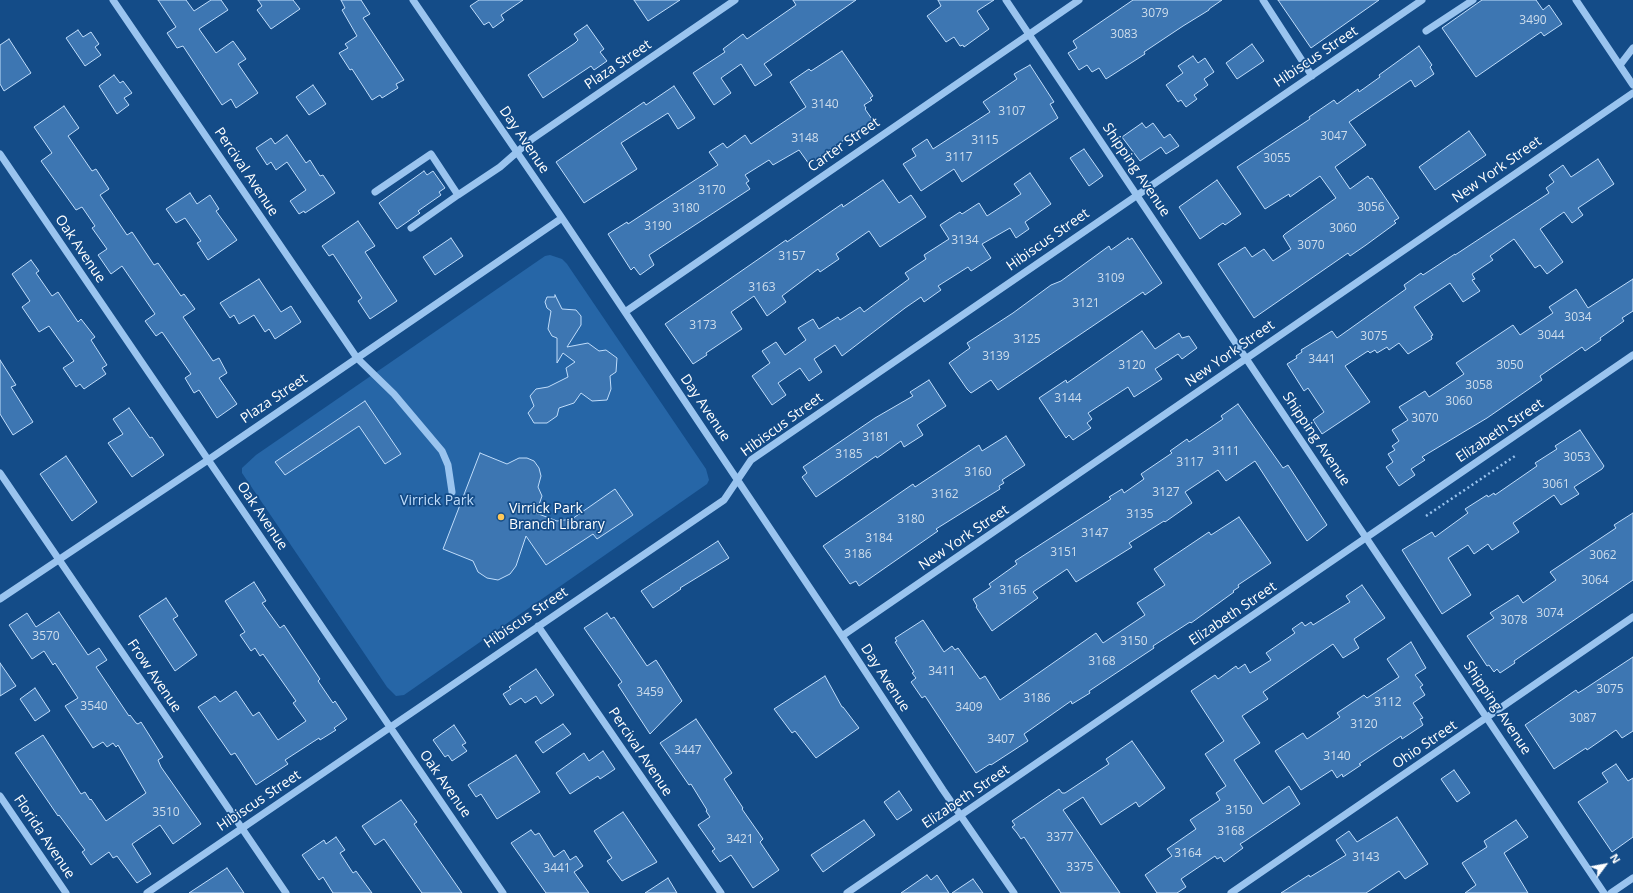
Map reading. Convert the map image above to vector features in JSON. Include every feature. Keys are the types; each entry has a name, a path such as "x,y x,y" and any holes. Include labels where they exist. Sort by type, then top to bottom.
{"street":[{"name":"Percival Avenue","path":"113,0 356,358 394,394 442,451 448,464 452,492"},
{"name":"Day Avenue","path":"413,0 562,218 1014,893"},
{"name":"Plaza Street","path":"411,228 500,167 516,152 735,0"},
{"name":"Shipping Avenue","path":"1006,0 1246,360 1488,717 1604,893"},
{"name":"Carter Street","path":"624,312 1079,0"},
{"path":"1263,0 1312,76"},
{"name":"Hibiscus Street","path":"147,893 724,500 751,460 1422,0"},
{"path":"1426,31 1473,0"},
{"path":"1576,0 1633,85"},
{"path":"1620,65 1633,48"},
{"name":"New York Street","path":"842,636 1633,93"},
{"name":"Oak Avenue","path":"0,154 504,893"},
{"path":"375,192 431,154 458,195"},
{"name":"Plaza Street","path":"0,599 208,460 562,218"},
{"name":"Elizabeth Street","path":"847,893 1633,355"},
{"name":"Frow Avenue","path":"0,474 286,893"},
{"name":"Ohio Street","path":"1231,893 1633,617"},
{"name":"Percival Avenue","path":"538,626 720,893"},
{"name":"Florida Avenue","path":"0,796 66,893"},
{"path":"1611,893 1633,878"}],"path":[{"path":"1426,516 1515,456"}],"green space":[{"name":"Virrick Park","path":"550,255 562,259 567,264 706,469 709,480 707,484 404,695 396,696 387,687 242,473 242,468 256,455 545,256"}],"building":[{"path":"158,0 186,0 194,11 211,0 221,0 228,10 199,29 216,53 233,41 246,59 238,64 258,93 236,108 231,99 222,105 183,46 177,48 167,33 176,27"},
{"path":"258,0 293,0 300,9 271,29 257,10 262,6"},
{"path":"341,0 361,0 370,14 363,18 404,80 396,84 398,88 382,98 380,95 372,100 352,69 350,70 339,53 348,48 345,44 357,36 342,10 345,8"},
{"path":"479,0 523,0 501,15 504,20 493,28 489,22 484,25 470,6"},
{"path":"634,0 680,0 648,21"},
{"path":"793,0 856,0 764,64 772,75 755,86 741,64 721,78 731,93 714,105 693,73 725,52 723,49 743,34 747,39 796,5"},
{"path":"938,0 994,0 977,11 989,29 964,47 963,45 960,46 954,37 946,42 927,16 941,6"},
{"path":"1133,0 1222,0 1144,52 1145,54 1106,79 1099,68 1092,72 1087,65 1079,70 1068,53 1077,48 1073,41"},
{"path":"1278,0 1379,0 1311,48"},
{"path":"1482,0 1536,0 1543,10 1549,5 1562,24 1544,36 1541,32 1476,77 1442,28"},
{"path":"587,25 604,49 600,52 607,61 594,70 591,66 543,98 528,75 575,43 578,40 574,34"},
{"path":"78,30 83,37 91,32 99,44 95,47 101,55 85,66 66,38"},
{"path":"9,39 31,73 4,91 0,84 0,45"},
{"path":"1252,44 1264,61 1237,79 1226,63"},
{"path":"1419,46 1432,65 1430,67 1434,74 1415,87 1411,80 1349,122 1366,145 1335,167 1350,189 1368,176 1370,179 1372,178 1399,218 1394,221 1396,223 1350,256 1348,253 1254,318 1218,264 1245,247 1252,257 1264,249 1273,261 1291,249 1283,236 1285,234 1336,198 1320,176 1290,197 1289,194 1265,209 1237,167 1310,119 1309,117 1334,100 1337,104 1358,89 1359,92 1380,77 1379,75"},
{"path":"842,51 873,96 870,98 872,100 864,105 874,122 862,131 860,129 809,164 799,150 773,165 769,160 745,175 749,181 746,183 750,189 649,255 654,265 640,275 634,267 631,270 608,234 627,222 628,224 718,165 709,152 723,143 727,148 745,135 751,144 806,107 790,82 809,69 811,71"},
{"path":"1193,56 1198,63 1205,58 1214,72 1204,79 1208,85 1194,95 1197,99 1186,107 1181,100 1178,102 1166,85 1183,73 1178,66"},
{"path":"1030,65 1054,102 1050,104 1058,118 962,182 954,169 921,191 903,164 916,156 912,149 927,139 933,149 990,112 983,102 1017,79 1014,74"},
{"path":"114,75 120,83 123,81 132,93 124,98 129,105 117,114 99,86"},
{"path":"313,85 326,104 309,115 296,97"},
{"path":"674,86 695,118 678,129 668,113 621,143 637,169 584,203 556,162 644,102 646,105"},
{"path":"64,106 79,128 68,136 92,171 96,169 109,189 100,195 127,235 132,232 154,265 158,263 181,296 184,294 195,309 183,317 213,361 219,358 227,373 219,378 237,404 217,418 199,390 194,393 185,378 191,374 162,332 156,336 145,321 155,314 122,266 111,274 98,255 107,249 92,228 95,226 82,207 76,210 41,161 52,153 34,127"},
{"path":"1142,123 1146,128 1153,123 1164,138 1170,134 1179,146 1166,154 1161,147 1140,161 1122,137"},
{"path":"1469,131 1486,155 1435,190 1419,167"},
{"path":"287,135 306,163 310,160 320,176 323,175 335,193 305,213 304,211 299,214 290,201 306,190 287,162 276,170 271,162 267,165 256,148 271,138 275,144"},
{"path":"1084,149 1103,176 1089,186 1070,158"},
{"path":"1598,159 1614,184 1578,208 1583,215 1572,223 1564,212 1540,229 1563,262 1547,274 1540,265 1535,268 1514,239 1490,256 1493,260 1472,274 1475,279 1472,280 1480,291 1463,302 1450,283 1414,307 1433,335 1431,336 1432,339 1408,354 1399,343 1389,350 1387,347 1377,353 1375,350 1370,353 1368,351 1345,366 1370,402 1322,434 1313,420 1324,412 1308,388 1304,391 1287,364 1297,358 1296,356 1302,352 1301,350 1332,331 1337,338 1406,289 1404,285 1421,273 1423,275 1455,255 1549,193 1546,188 1554,182 1549,175 1563,165 1571,177"},
{"path":"424,171 427,175 433,171 445,188 439,192 441,195 418,211 420,213 397,229 379,203"},
{"path":"1030,173 1051,204 1025,222 1029,229 1016,238 1010,228 982,244 991,258 971,271 968,267 938,286 941,290 924,302 921,297 842,356 835,345 814,359 822,372 809,381 800,368 778,383 786,395 772,405 752,376 770,363 762,351 776,342 785,355 806,340 798,328 813,319 819,329 838,317 840,320 860,307 864,312 909,279 905,273 926,259 924,255 949,239 940,225 960,212 962,214 979,203 987,216 1021,194 1014,184"},
{"path":"883,180 899,203 911,195 926,217 880,247 869,231 836,254 839,259 820,272 818,269 782,296 786,302 767,316 754,296 731,312 742,329 706,353 707,355 693,364 665,324 786,240 787,242 842,204 843,207"},
{"path":"1217,180 1241,214 1225,225 1223,223 1200,239 1179,207"},
{"path":"190,193 197,204 210,195 219,209 216,211 237,240 208,260 197,243 201,241 185,218 176,223 166,209"},
{"path":"358,221 375,246 365,252 397,301 370,319 358,301 362,298 333,254 329,256 322,246"},
{"path":"451,238 463,256 435,275 423,257"},
{"path":"1128,238 1129,240 1132,238 1162,283 1145,295 1143,292 998,390 991,380 971,393 967,389 949,363 970,348 967,343 1013,313 1051,285 1061,281 1109,246 1111,250"},
{"path":"31,260 39,271 36,273 52,296 58,292 78,322 81,319 95,337 91,340 107,365 102,368 106,374 84,389 80,384 76,387 63,368 74,361 49,326 39,332 22,307 30,301 12,274"},
{"path":"259,279 281,312 291,306 301,322 275,339 269,329 265,332 254,315 239,324 234,315 230,318 220,303"},
{"path":"1633,279 1633,311 1622,318 1624,321 1585,351 1582,347 1540,376 1542,380 1487,418 1422,457 1425,460 1411,469 1415,475 1399,486 1386,467 1393,462 1388,454 1395,450 1392,446 1399,441 1392,430 1408,420 1399,407 1425,391 1429,397 1464,374 1456,363 1513,325 1520,335 1553,313 1549,307 1576,289 1588,308"},
{"path":"555,295 562,309 576,310 581,316 581,325 567,347 588,343 599,351 606,350 617,358 616,372 610,376 611,389 607,400 592,401 581,393 574,403 559,408 557,416 547,423 534,423 528,413 534,406 530,396 536,389 548,387 568,377 566,368 575,362 563,353 557,363 557,338 552,336 548,329 551,311 547,308 545,302 547,297 555,297"},
{"path":"1142,331 1155,349 1179,333 1182,338 1189,336 1197,348 1182,359 1178,354 1155,369 1162,379 1134,397 1128,387 1088,413 1092,419 1087,423 1091,428 1073,440 1069,435 1066,438 1039,398 1066,380 1067,383"},
{"path":"0,360 16,385 11,387 33,422 13,435 0,414"},
{"path":"929,380 946,406 917,425 923,435 904,447 901,441 877,458 876,456 816,497 802,477 807,473 803,467 875,418 913,396 910,392"},
{"path":"365,401 401,454 385,464 359,426 285,475 275,462"},
{"path":"1238,404 1283,468 1288,465 1327,525 1307,541 1255,461 1226,481 1218,470 1185,492 1192,503 1165,522 1164,521 1129,543 1132,547 1076,582 1067,569 1033,592 1038,598 992,631 976,607 977,606 973,599 991,587 989,584 1017,564 1015,561 1111,499 1109,497 1122,489 1124,493 1144,479 1141,474 1172,453 1170,451 1187,439 1189,442 1223,419 1221,416"},
{"path":"129,408 164,455 132,477 108,443 123,434 113,419"},
{"path":"1580,430 1604,466 1602,469 1574,487 1579,494 1561,505 1554,495 1513,523 1519,532 1492,550 1488,544 1474,554 1468,545 1448,558 1471,595 1442,614 1402,550 1432,532 1435,537 1468,513 1465,509 1487,495 1488,497 1494,493 1495,495 1537,466 1535,463 1557,449 1555,446"},
{"path":"1006,436 1025,465 1002,480 1004,483 999,486 1000,489 936,529 938,531 859,586 856,581 850,584 823,546 913,484 915,487 979,445 982,451"},
{"name":"Virrick Park Branch Library","path":"480,453 507,464 519,458 527,458 534,461 539,468 541,476 538,487 542,496 536,513 557,521 572,519 615,489 633,515 597,539 593,534 546,565 526,536 516,566 510,574 498,580 487,578 478,572 473,561 443,549"},
{"path":"66,456 97,502 72,521 40,474"},
{"path":"1633,513 1633,580 1514,661 1515,663 1500,673 1497,669 1494,672 1489,665 1487,666 1467,636 1494,618 1490,613 1518,595 1523,603 1556,580 1550,572 1616,528 1614,525"},
{"path":"1239,517 1271,563 1238,585 1239,587 1233,591 1234,592 1191,623 1190,622 1153,646 1154,648 1089,691 1090,693 1072,704 1071,701 1024,734 1028,741 976,773 925,696 922,698 911,682 916,678 912,673 914,672 895,642 897,641 895,638 923,620 944,652 952,646 955,650 958,648 980,679 985,676 1000,700 1096,633 1103,643 1145,615 1137,603 1165,585 1154,569 1209,532 1211,535"},
{"path":"718,541 729,558 680,588 681,589 653,608 641,591"},
{"path":"254,582 266,601 262,603 280,628 284,625 320,679 318,681 333,703 335,701 347,719 334,728 336,730 320,740 319,738 285,760 288,764 256,785 235,753 231,755 198,707 215,696 220,702 236,691 253,716 259,712 278,740 306,721 293,703 296,701 263,654 260,656 255,648 251,651 240,635 245,632 225,601"},
{"path":"1362,585 1385,618 1354,639 1359,648 1343,658 1333,644 1263,692 1268,699 1242,716 1260,743 1234,760 1263,804 1289,786 1300,804 1240,844 1243,848 1224,862 1221,857 1217,859 1215,856 1181,879 1186,887 1177,893 1157,893 1145,875 1172,856 1167,849 1196,829 1190,820 1220,800 1216,793 1226,786 1205,754 1224,741 1191,691 1215,675 1218,679 1236,666 1238,669 1245,664 1250,673 1271,660 1266,653 1295,633 1292,629 1302,622 1305,626 1311,622 1313,625 1350,602 1346,596"},
{"path":"166,598 178,616 173,619 197,655 175,671 139,616"},
{"path":"59,612 88,655 99,648 107,660 96,667 129,716 130,715 138,724 141,722 163,757 158,760 161,767 201,824 173,844 160,825 132,844 151,874 137,883 117,856 113,858 109,852 91,865 82,852 85,850 59,815 58,816 15,753 43,735 81,794 85,792 106,821 146,793 118,745 116,747 113,743 107,747 103,742 93,748 65,706 78,698 55,663 53,665 44,651 32,659 9,625 27,613 36,627"},
{"path":"607,613 611,619 614,617 647,666 656,660 682,701 650,734 618,685 622,682 584,628"},
{"path":"1411,642 1426,668 1415,675 1423,685 1420,687 1425,695 1413,703 1423,718 1420,719 1423,725 1402,739 1401,736 1359,764 1361,765 1343,777 1342,774 1337,778 1332,770 1301,790 1275,751 1303,733 1307,739 1340,717 1337,713 1364,695 1367,698 1399,677 1387,659"},
{"path":"1633,657 1633,731 1622,738 1616,730 1587,750 1586,748 1554,769 1525,725 1576,690 1578,693"},
{"path":"0,663 16,686 0,696"},
{"path":"536,669 554,695 541,704 536,696 525,703 521,698 510,705 503,694 511,689 509,687"},
{"path":"825,676 842,707 859,728 816,758 795,731 792,733 774,709"},
{"path":"35,688 50,711 35,721 20,699"},
{"path":"696,719 732,773 724,779 743,808 742,809 763,839 760,842 779,870 753,888 731,855 720,862 712,851 715,849 698,825 710,817 706,811 707,810 691,784 689,785 660,743"},
{"path":"563,724 571,734 543,753 535,742"},
{"path":"454,725 466,743 462,745 467,751 452,761 448,755 445,757 433,740"},
{"path":"1132,741 1165,788 1139,807 1136,802 1101,825 1083,797 1063,810 1120,893 1061,893 1024,837 1021,839 1012,827 1015,825 1012,821 1059,789 1062,793 1065,793 1109,764 1106,759"},
{"path":"603,751 615,769 600,779 598,776 570,794 556,773 584,753 589,761"},
{"path":"516,755 540,792 497,819 481,794 476,797 468,785"},
{"path":"1616,764 1628,781 1633,778 1633,837 1612,852 1578,802 1608,782 1602,773"},
{"path":"1454,770 1470,793 1457,802 1441,779"},
{"path":"899,791 912,810 897,820 884,802"},
{"path":"401,800 417,822 414,824 462,893 422,893 384,839 375,845 362,826"},
{"path":"623,812 657,862 622,881 607,861 612,858 594,831"},
{"path":"1397,817 1428,864 1405,879 1399,871 1366,893 1281,893 1309,875 1310,877 1346,855 1336,840 1349,831 1357,842"},
{"path":"864,820 875,835 823,872 811,855"},
{"path":"1516,820 1528,837 1504,853 1528,893 1465,893 1476,885 1462,863 1487,847 1484,841"},
{"path":"531,830 535,835 539,833 554,857 564,850 570,860 576,856 583,866 574,872 589,893 546,893 511,843"},
{"path":"336,837 345,850 340,853 353,873 356,871 372,893 333,893 323,877 319,880 302,855 324,840 326,844"},
{"path":"227,868 244,893 189,893"},
{"path":"927,875 931,880 937,875 949,893 901,893"},
{"path":"668,878 677,893 645,893"},
{"path":"973,879 983,893 952,893"}],"place":[{"name":"Virrick Park Branch Library","path":"501,517"}]}
